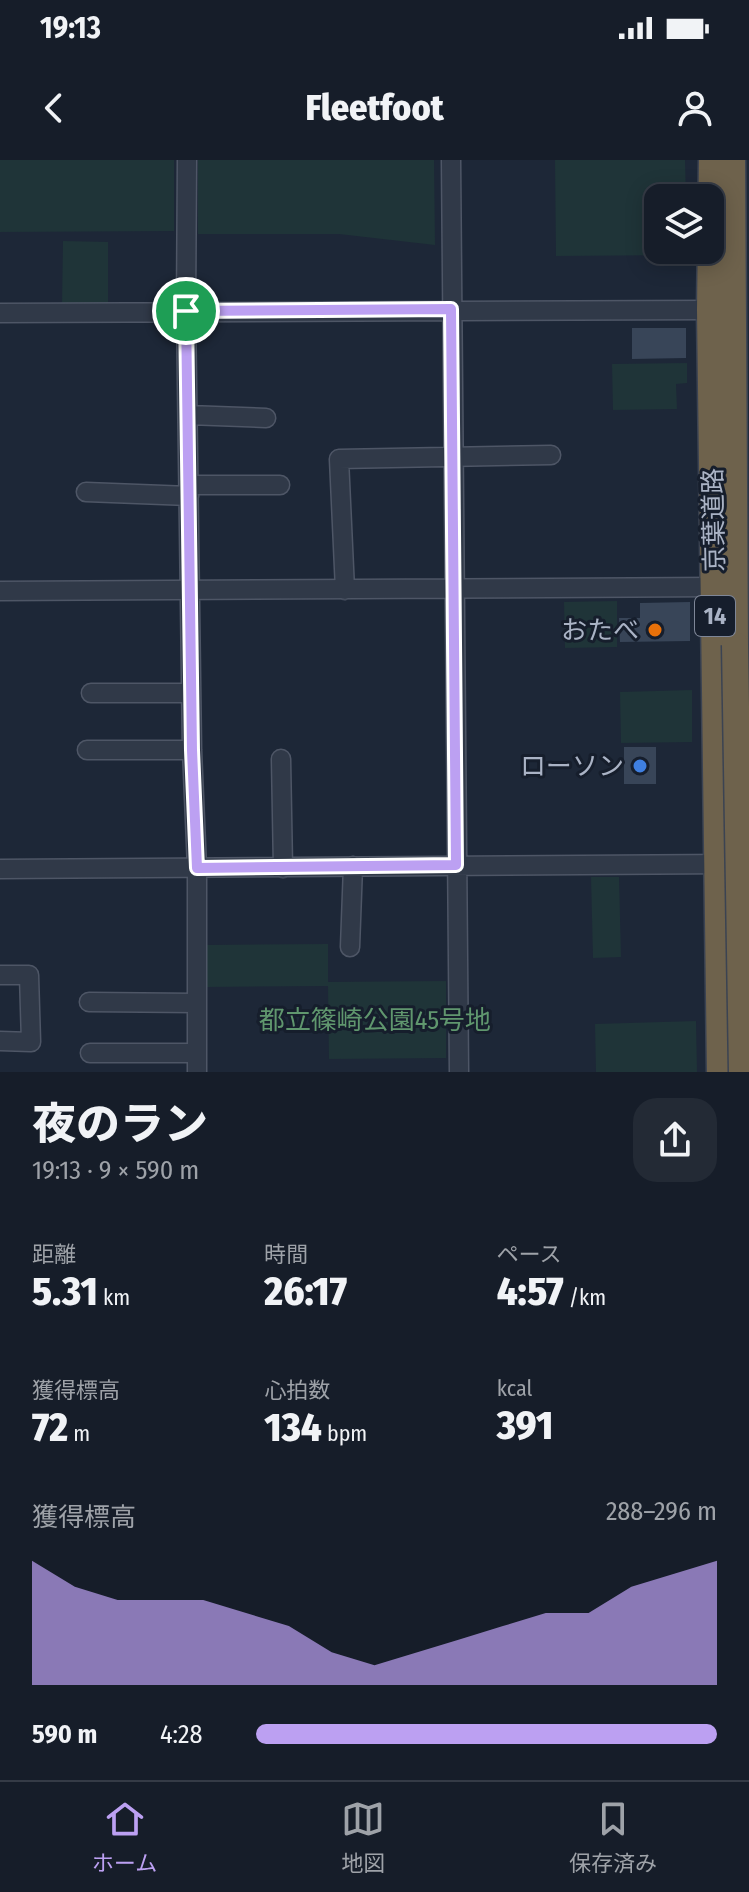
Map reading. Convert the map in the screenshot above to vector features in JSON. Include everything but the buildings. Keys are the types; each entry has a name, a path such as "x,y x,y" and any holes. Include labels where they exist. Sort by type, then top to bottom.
{"highway":[{"name":"京葉道路","path":"712,160 710,310 720,1072"},
{"path":"732,160 742,1072"}],"street":[{"path":"187,160 186,311 192,750 197,868 197,1072"},
{"path":"451,160 459,1072"},
{"path":"0,313 710,310"},
{"path":"188,415 266,418"},
{"path":"345,590 339,459 551,455"},
{"path":"86,492 280,485"},
{"path":"0,591 715,587"},
{"path":"91,693 191,693"},
{"path":"87,750 192,750"},
{"path":"281,759 283,868"},
{"path":"0,869 717,863 749,867"},
{"path":"350,947 353,866"},
{"path":"0,975 29,975 31,1042 0,1041"},
{"path":"89,1002 195,1003"},
{"path":"90,1053 196,1053"}],"green space":[{"path":"0,160 174,160 174,231 0,232"},
{"path":"198,160 434,160 435,245 339,234 198,234"},
{"path":"555,160 685,160 686,184 644,184 644,255 556,256"},
{"path":"63,241 108,242 108,305 62,305"},
{"path":"687,363 687,383 676,384 677,409 613,410 612,364"},
{"path":"617,601 617,647 565,648 564,602"},
{"path":"692,690 692,742 621,743 620,692"},
{"path":"591,877 619,877 621,957 593,958"},
{"name":"都立篠崎公園45号地","path":"328,944 328,982 446,981 446,1058 329,1059 328,986 206,987 206,945"},
{"path":"696,1021 697,1072 596,1072 595,1024"}],"place":[{"name":"おたべ","path":"655,630"},
{"name":"ローソン","path":"640,766"}],"route":[{"path":"451,309 456,865 197,868 192,750 186,311 451,309"}]}
